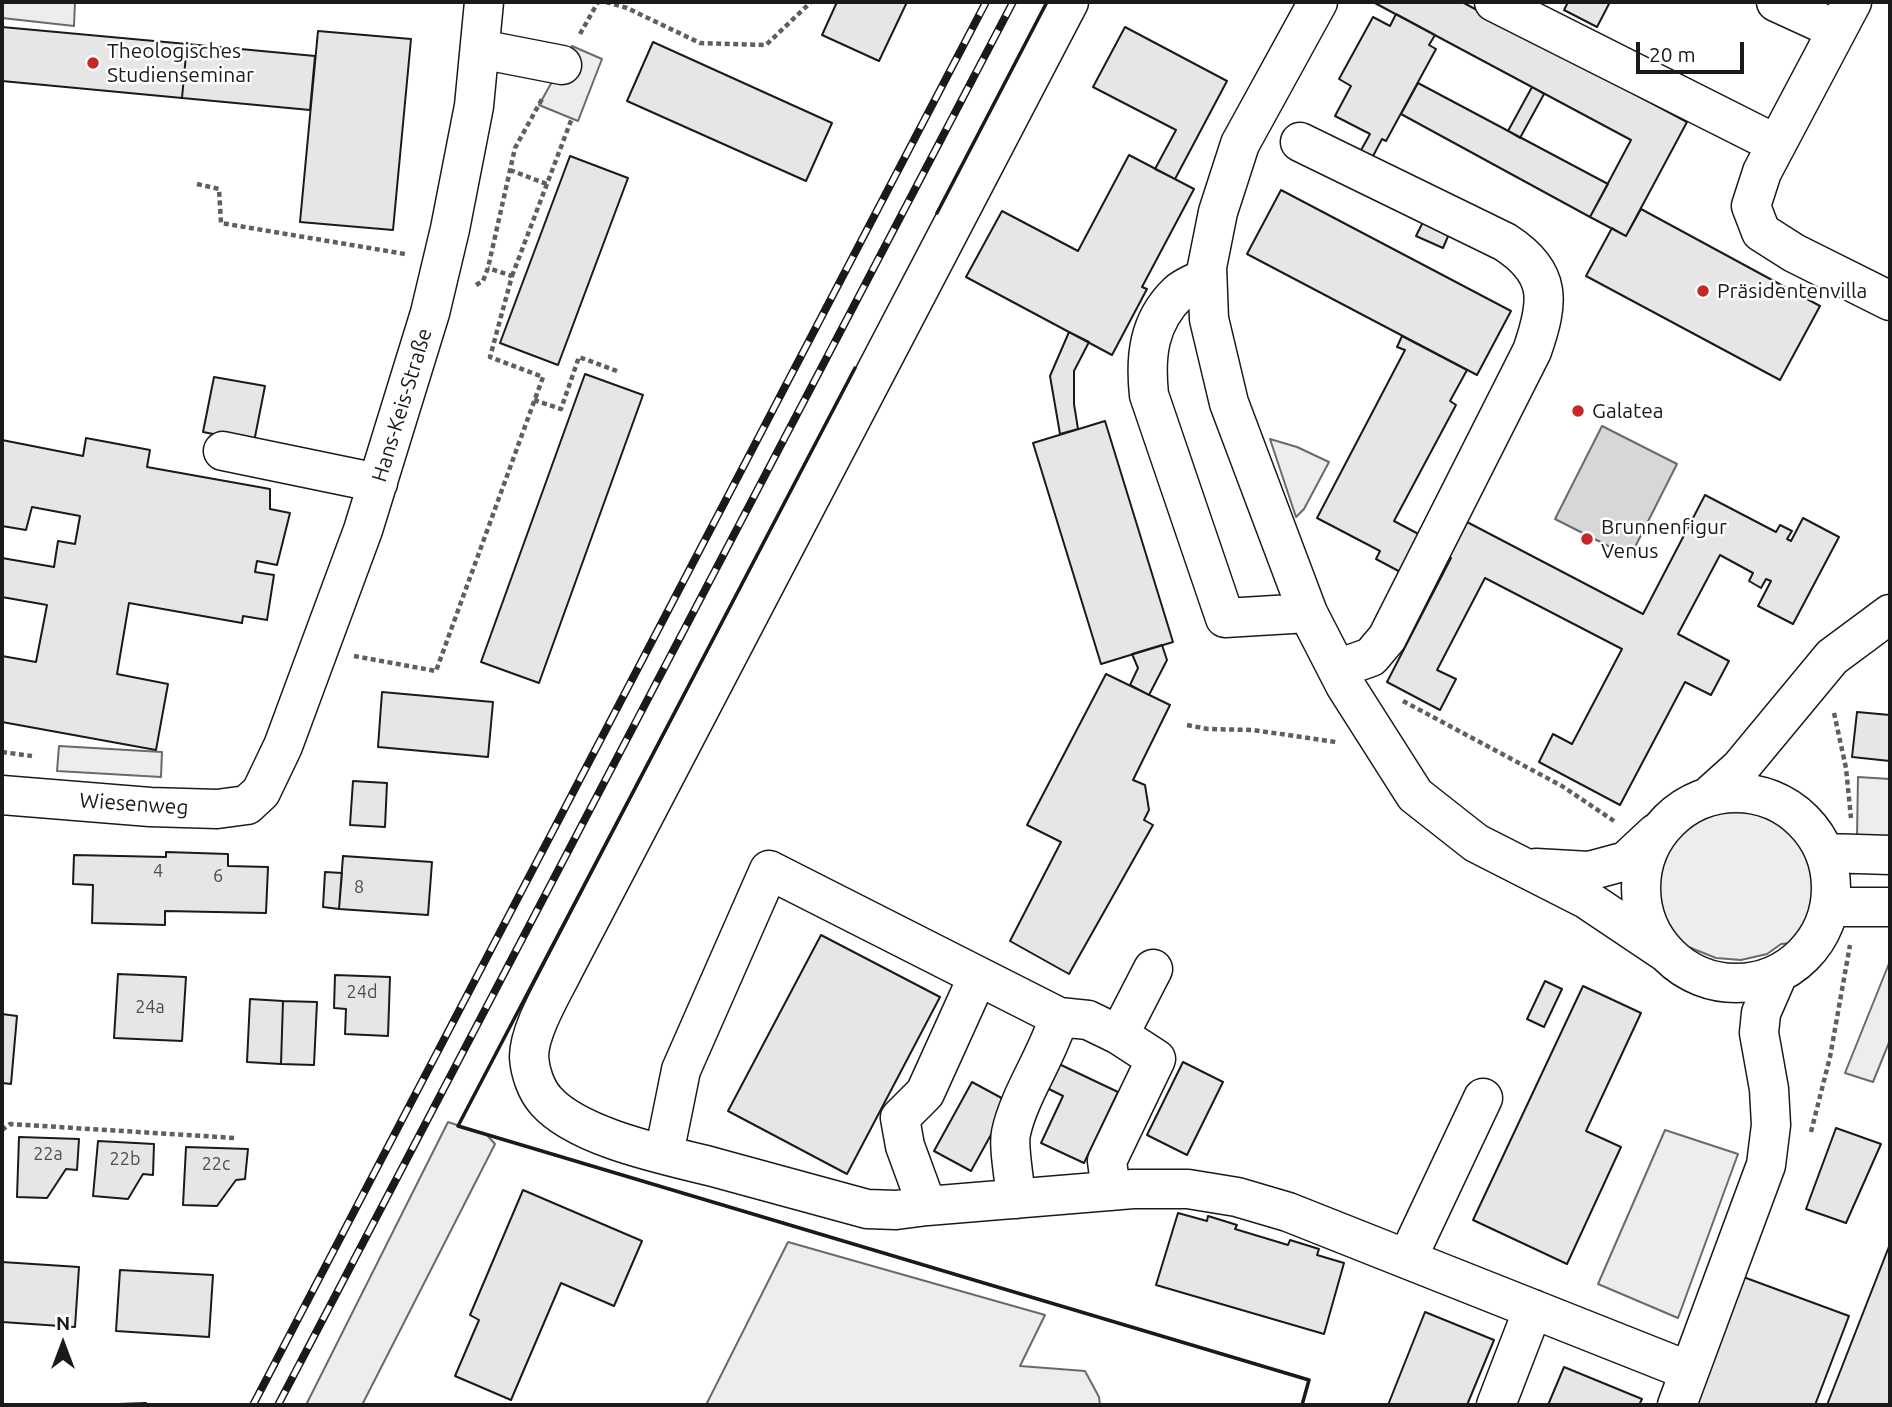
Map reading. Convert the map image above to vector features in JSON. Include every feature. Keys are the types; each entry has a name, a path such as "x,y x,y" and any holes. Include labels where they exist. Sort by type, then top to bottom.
{"street":[{"name":"Hans-Keis-Straße","path":"261,792 283,746 363,530 430,313 474,106 484,2"},
{"path":"1069,2 576,946 537,1027 529,1056 534,1082 547,1102 576,1123 612,1140 867,1209 896,1210 1111,1191 1188,1189 1237,1197 1289,1212 1533,1309 1683,1388 1766,1165 1771,1125 1769,1089 1759,1033 1761,1013 1777,974"},
{"path":"1318,2 1240,144 1218,212 1207,267 1209,319 1228,403 1308,613 1345,685 1415,795 1476,844 1586,900 1686,969 1711,980 1746,1010 1759,1033"},
{"path":"1494,2 1776,144"},
{"path":"1776,2 1844,16 1762,172 1751,206 1761,232 1794,253 1890,301"},
{"path":"480,49 562,65"},
{"path":"1300,142 1523,253 1537,270 1543,292 1544,316 1532,351 1387,638 1371,657 1337,669"},
{"path":"1207,278 1179,292 1161,316 1149,340 1146,368 1149,395 1225,618 1308,613"},
{"path":"223,451 378,483"},
{"path":"1524,867 1589,871 1626,861 1681,809 1710,795 1740,768 1832,657 1890,614"},
{"path":"1770,733 1772,757 1780,782 1796,813"},
{"name":"Wiesenweg","path":"2,795 150,807 217,809 247,805 261,792"},
{"path":"1710,795 1733,792 1755,794 1777,801 1796,813 1839,853 1890,855"},
{"path":"1658,832 1643,861 1640,893 1647,924 1665,952"},
{"path":"1839,853 1832,880 1841,907"},
{"path":"664,1154 681,1070 769,870 1059,1017 1087,1020 1119,1035 1156,1059 1107,1161 1111,1191"},
{"path":"1841,907 1890,907"},
{"path":"1711,980 1756,982 1777,974 1802,958 1841,907"},
{"path":"1119,1035 1153,969"},
{"path":"927,1206 905,1146 901,1118 925,1093 978,976"},
{"path":"1016,1199 1010,1135 1033,1079 1051,1045 1059,1017"},
{"path":"1407,1259 1483,1098"},
{"path":"1496,1405 1533,1309"}],"path":[{"path":"430,313 483,281 514,148 598,2"},
{"path":"607,2 627,8 699,43 766,45 811,2"},
{"path":"319,649 436,671 543,377 490,357 512,276 572,118"},
{"path":"510,170 547,184"},
{"path":"197,184 219,189 222,223 442,260"},
{"path":"488,268 512,276"},
{"path":"534,400 561,409 579,357 617,371"},
{"path":"1813,682 1830,702 1850,795 1839,853"},
{"path":"1400,700 1562,786 1620,825"},
{"path":"1810,1132 1830,1058 1847,968 1852,926 1841,907"},
{"path":"2,1130 10,1124 234,1138"}],"shaded area":[{"path":"2,2 75,2 74,26 2,18"},
{"path":"572,46 602,59 578,121 539,105"},
{"path":"1602,426 1677,464 1630,557 1555,519"},
{"path":"1270,439 1297,447 1329,462 1304,509 1296,517"},
{"path":"59,746 162,752 161,777 57,771"},
{"path":"1858,777 1890,779 1890,840 1857,837"},
{"path":"1737,804 1767,810 1773,815 1776,813 1791,821 1805,835 1811,850 1809,858 1813,869 1813,884 1822,902 1803,933 1791,943 1781,944 1767,954 1741,960 1716,958 1681,944 1670,936 1663,926 1665,916 1656,878 1664,848 1682,825 1707,809"},
{"path":"1890,961 1890,1040 1873,1082 1845,1073"},
{"path":"448,1122 487,1135 495,1144 362,1405 306,1405"},
{"path":"1665,1130 1738,1154 1678,1318 1598,1284"},
{"path":"788,1242 1045,1315 1020,1366 1085,1371 1099,1397 1100,1405 706,1405"}],"building":[{"path":"837,2 907,2 879,61 822,35"},
{"path":"1373,2 1462,2 1687,122 1626,236 1590,217 1631,140"},
{"path":"1568,2 1610,2 1597,27 1564,10"},
{"path":"1396,14 1435,35 1429,45 1436,49 1386,141 1382,139 1372,158 1360,152 1370,134 1335,116 1351,86 1339,79 1373,17 1390,26"},
{"name":"Theologisches Studienseminar","path":"2,27 187,44 182,98 2,81"},
{"path":"1125,27 1227,81 1175,179 1155,169 1176,130 1093,87"},
{"path":"318,31 411,39 393,230 300,222"},
{"path":"653,42 832,123 806,181 627,101"},
{"path":"187,44 315,56 310,110 182,98"},
{"path":"1418,83 1608,184 1590,217 1401,114"},
{"path":"1532,87 1544,94 1520,138 1508,131"},
{"path":"1129,155 1194,189 1142,287 1147,289 1112,355 966,277 1002,211 1078,251"},
{"path":"570,156 628,178 558,365 500,343"},
{"path":"1281,190 1511,311 1477,375 1247,254"},
{"name":"Präsidentenvilla","path":"1641,209 1820,306 1780,380 1586,276 1612,228 1626,236"},
{"path":"1423,222 1449,234 1443,248 1416,236"},
{"path":"1069,332 1089,342 1074,371 1074,404 1078,429 1060,434 1050,376"},
{"path":"1402,336 1467,370 1450,401 1456,405 1394,521 1426,538 1406,575 1376,559 1380,551 1317,518 1405,350 1397,347"},
{"path":"585,374 643,395 539,683 481,662"},
{"path":"214,377 265,386 254,442 203,432"},
{"path":"1105,421 1173,642 1101,664 1033,443"},
{"path":"86,438 150,450 147,467 270,489 270,509 290,513 277,565 257,561 255,572 274,575 267,620 243,616 242,623 129,603 117,674 168,684 156,750 2,722 2,656 36,662 47,605 2,597 2,558 54,567 58,541 75,544 80,516 32,507 26,530 2,526 2,440 83,456"},
{"path":"1705,495 1776,532 1780,525 1792,531 1787,539 1791,541 1803,518 1839,537 1793,624 1758,606 1771,581 1766,579 1761,588 1749,581 1753,573 1720,555 1678,634 1729,661 1711,695 1685,682 1620,805 1539,762 1553,734 1572,744 1622,649 1485,578 1437,670 1456,679 1440,710 1387,682 1467,522 1643,614"},
{"path":"1162,645 1167,660 1149,695 1130,685 1138,668 1132,654"},
{"path":"1106,674 1170,705 1133,780 1145,785 1149,810 1144,820 1153,825 1069,974 1010,941 1061,842 1027,825"},
{"path":"382,692 493,702 488,757 378,747"},
{"path":"1857,712 1890,715 1890,761 1852,757"},
{"path":"353,781 387,783 385,827 350,825"},
{"path":"166,852 228,854 228,866 268,867 266,913 165,911 165,925 92,923 93,885 73,884 74,855 166,857"},
{"path":"343,856 432,862 428,915 339,909"},
{"path":"325,872 342,873 339,909 323,907"},
{"path":"821,935 940,997 847,1174 728,1111"},
{"path":"118,974 186,977 182,1041 114,1038"},
{"path":"335,975 390,977 388,1036 345,1034 346,1009 334,1008"},
{"path":"1545,981 1562,989 1544,1027 1527,1019"},
{"path":"1583,986 1641,1013 1586,1131 1621,1147 1567,1264 1473,1220"},
{"path":"250,999 283,1001 281,1064 247,1062"},
{"path":"283,1001 317,1002 314,1065 281,1064"},
{"path":"2,1014 17,1016 11,1084 2,1083"},
{"path":"1183,1062 1223,1082 1187,1155 1147,1135"},
{"path":"1059,1064 1118,1092 1084,1163 1041,1143 1063,1096 1047,1088"},
{"path":"972,1082 1009,1102 971,1171 934,1151"},
{"path":"1836,1128 1881,1144 1846,1223 1806,1209"},
{"path":"19,1137 79,1139 77,1170 66,1169 47,1198 17,1197"},
{"path":"98,1141 154,1144 153,1175 143,1174 128,1199 93,1196"},
{"path":"186,1147 248,1149 245,1179 236,1180 217,1206 183,1205"},
{"path":"523,1190 642,1241 614,1306 561,1283 511,1400 455,1376 479,1320 470,1315"},
{"path":"1178,1213 1207,1221 1208,1216 1237,1225 1235,1229 1288,1245 1290,1240 1319,1249 1317,1255 1344,1263 1324,1334 1156,1285"},
{"path":"1890,1244 1890,1405 1827,1405"},
{"path":"2,1262 79,1267 75,1327 2,1322"},
{"path":"120,1270 213,1275 209,1337 116,1331"},
{"path":"1738,1275 1849,1316 1815,1405 1687,1405"},
{"path":"1425,1312 1494,1340 1467,1405 1388,1405"},
{"path":"1564,1367 1642,1399 1639,1405 1548,1405"},
{"path":"146,1403 146,1405 91,1405"}],"railway":[{"path":"253,1405 986,2"},
{"path":"278,1405 1013,2"}],"wall":[{"path":"937,213 1047,2"},
{"path":"855,368 458,1126 1309,1380 1302,1405"}],"place":[{"name":"Theologisches Studienseminar","path":"93,63"},
{"name":"Präsidentenvilla","path":"1703,291"},
{"name":"Galatea","path":"1578,411"},
{"name":"Brunnenfigur Venus","path":"1587,539"}]}
